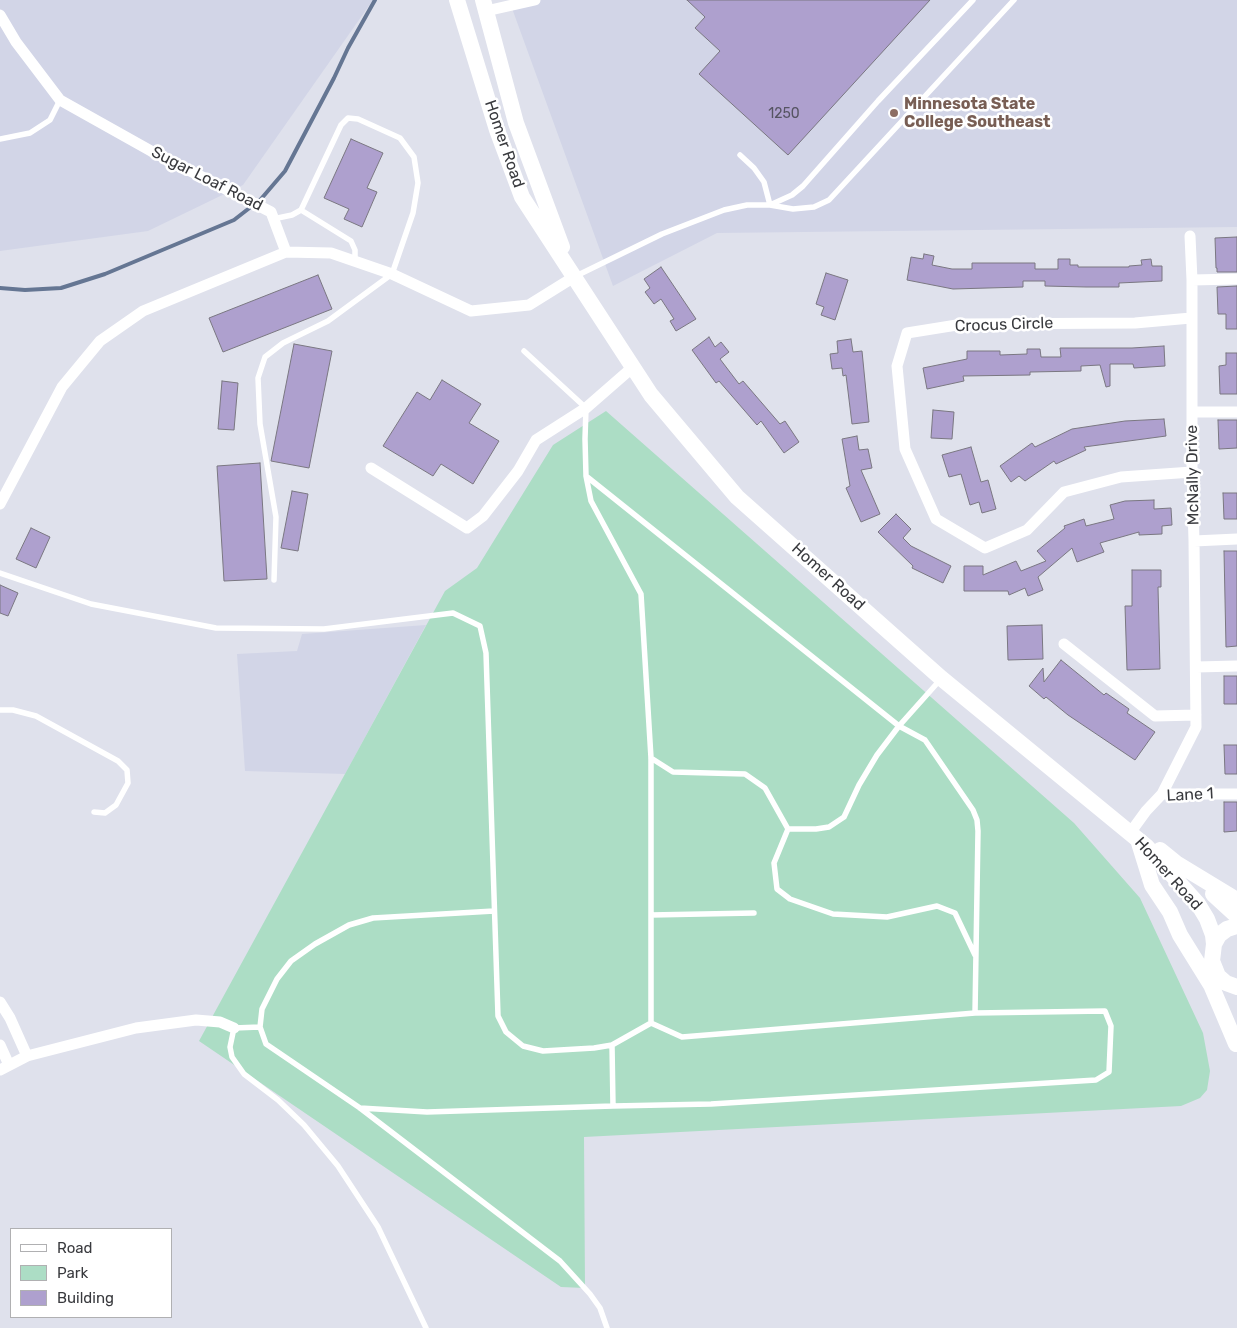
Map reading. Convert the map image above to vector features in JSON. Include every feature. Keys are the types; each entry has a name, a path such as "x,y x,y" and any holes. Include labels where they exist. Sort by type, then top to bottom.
{"street":[{"name":"Homer Road","path":"457,0 497,130 522,197 651,395 737,497 941,678 1134,836 1198,904 1207,919 1213,935 1212,960 1236,1045"},
{"path":"484,6 534,0"},
{"name":"Homer Road","path":"484,6 516,123 574,277"},
{"name":"Sugar Loaf Road","path":"0,15 16,42 60,100 225,188 272,216 286,252"},
{"name":"McNally Drive","path":"1162,794 1196,727 1190,236"},
{"path":"0,504 62,387 100,341 143,311 286,252 331,253 392,274 471,311 528,305 574,277"},
{"path":"1192,280 1237,279"},
{"name":"Crocus Circle","path":"1191,318 1135,323 963,324 907,333 897,366 905,449 936,519 985,548 1027,530 1064,492 1121,477 1192,472"},
{"path":"371,468 467,528 483,516 518,471 536,440 586,408 633,367"},
{"path":"1193,412 1237,412"},
{"path":"1194,540 1237,540"},
{"path":"1064,644 1155,716 1196,715"},
{"path":"1196,667 1237,666"},
{"name":"Lane 1","path":"1134,836 1146,811 1162,794 1237,794"},
{"name":"Homer Road","path":"1134,836 1167,855 1237,916"},
{"path":"1134,836 1152,885 1170,912 1180,935 1211,985 1236,1045"},
{"name":"Homer Road","path":"1176,863 1237,900"},
{"path":"1214,944 1219,935 1227,929 1237,926"},
{"path":"1218,976 1226,983 1237,987"},
{"path":"0,1002 10,1018 27,1056"},
{"path":"0,1045 5,1067 27,1056 136,1028 196,1020 220,1022 234,1028"}],"lane":[{"path":"770,205 792,195 803,186 878,101 973,0"},
{"path":"574,277 662,234 724,210 747,205 770,205 793,209 814,207 829,200 1014,0"},
{"path":"0,139 30,133 50,120 60,100"},
{"path":"272,216 292,215 301,210 341,125 348,118 358,119 400,138 414,157 418,183 413,212 392,274 328,321 283,343 266,357 258,378 260,424 276,517 274,580"},
{"path":"740,155 754,168 764,182 770,205"},
{"path":"301,210 351,241 355,250 356,262"},
{"path":"524,351 586,408 584,439 586,476 591,501 640,594 651,758 651,1024"},
{"path":"586,476 899,726 925,740 973,810 977,820 975,1013"},
{"path":"0,573 91,604 216,628 324,629 453,613 480,626 486,653 498,1016 506,1032 523,1046 543,1051 612,1045 651,1024"},
{"path":"788,829 829,827 844,816 859,784 877,755 899,726 941,678"},
{"path":"0,710 13,710 36,716 118,760 127,770 128,784 116,806 105,813 94,812"},
{"path":"651,758 673,772 745,774 765,788 788,829"},
{"path":"788,829 774,863 777,889 790,899 833,914 887,917 937,906 955,913 976,957"},
{"path":"494,911 373,918 349,925 314,944 291,961 277,979 262,1009 260,1028 266,1044 360,1108 560,1261 600,1308 607,1328"},
{"path":"651,915 754,912"},
{"path":"360,1108 427,1112 711,1104 1096,1080 1110,1072 1110,1026 1105,1011 975,1013 842,1022 682,1037 651,1024"},
{"path":"260,1028 234,1028 230,1047 232,1056 244,1074 278,1100 304,1125 338,1166 378,1228 426,1328"},
{"path":"612,1045 612,1106"}],"shaded area":[{"path":"0,0 373,0 243,185 148,231 0,251"},
{"name":"Minnesota State College Southeast","path":"509,0 1237,0 1237,227 717,233 613,286"},
{"path":"426,625 345,774 245,771 237,654 297,651 302,634"}],"green space":[{"path":"606,411 1074,823 1140,898 1203,1033 1210,1071 1207,1090 1200,1098 1181,1106 584,1137 585,1288 561,1287 199,1041 445,591 477,568 553,445"}],"building":[{"path":"687,0 930,0 788,155 699,74 720,51 695,28 705,17"},
{"path":"351,139 383,153 367,188 377,192 362,227 344,219 349,209 324,198"},
{"path":"1237,237 1237,272 1217,272 1215,238"},
{"path":"924,254 934,256 932,265 952,269 972,269 972,263 1035,263 1035,269 1058,269 1058,259 1070,259 1070,265 1078,265 1078,267 1129,267 1142,265 1141,260 1151,259 1152,266 1162,266 1162,281 1119,283 1119,287 1086,287 1045,286 1045,281 1023,281 1023,287 953,289 907,280 911,257 923,259"},
{"path":"661,267 696,319 676,331 670,321 674,319 661,299 654,304 645,292 650,288 644,279"},
{"path":"826,273 848,280 835,320 821,315 824,307 816,304"},
{"path":"318,275 332,309 223,352 209,318"},
{"path":"1237,286 1237,329 1226,329 1226,314 1218,314 1217,287"},
{"path":"709,337 715,347 721,342 729,352 720,359 739,384 743,381 780,424 785,421 799,442 784,453 761,421 757,425 719,381 716,383 692,350"},
{"path":"851,339 853,352 862,351 869,422 852,424 846,375 843,376 842,368 832,369 830,354 838,353 837,341"},
{"path":"294,344 332,351 309,468 271,461"},
{"path":"1164,346 1165,366 1134,368 1133,364 1110,364 1110,386 1106,387 1100,365 1081,366 1081,371 1030,372 1030,375 963,376 964,381 927,389 923,368 967,359 967,351 1000,351 1000,355 1027,354 1027,349 1040,349 1041,357 1061,357 1060,348"},
{"path":"1226,353 1237,353 1237,394 1220,394 1219,366 1226,365"},
{"path":"442,380 481,404 469,423 499,441 473,484 441,464 433,476 383,446 417,392 430,400"},
{"path":"222,381 238,383 234,430 218,429"},
{"path":"933,410 954,412 952,439 931,438"},
{"path":"1164,419 1166,436 1084,447 1086,450 1056,464 1054,461 1025,481 1019,476 1011,482 1000,466 1032,443 1035,447 1072,429 1125,421"},
{"path":"1218,420 1237,420 1237,448 1219,449"},
{"path":"857,436 859,450 868,449 872,468 861,470 880,514 861,522 846,488 850,486 842,439"},
{"path":"971,447 981,482 988,480 996,509 982,513 979,502 970,505 961,474 949,477 942,455"},
{"path":"260,463 267,579 224,581 217,466"},
{"path":"292,491 308,494 298,551 281,548"},
{"path":"1223,493 1237,493 1237,519 1224,519"},
{"path":"1154,500 1154,509 1171,508 1172,525 1162,526 1162,534 1139,535 1139,532 1100,543 1104,552 1077,562 1072,548 1038,577 1043,590 1028,596 1025,588 1009,595 1008,591 964,591 964,566 983,566 983,575 1016,561 1021,571 1046,561 1037,551 1065,528 1064,526 1084,519 1086,526 1114,519 1110,505 1125,501"},
{"path":"896,514 911,529 903,538 911,546 951,566 943,583 912,568 913,566 878,532"},
{"path":"31,528 50,537 36,568 16,559"},
{"path":"1224,551 1237,551 1237,646 1226,647"},
{"path":"1132,570 1161,570 1161,587 1158,587 1160,669 1127,670 1125,606 1132,606"},
{"path":"0,585 18,593 8,616 0,613"},
{"path":"1042,625 1043,659 1008,660 1007,626"},
{"path":"1061,660 1104,695 1106,693 1129,709 1127,713 1155,732 1135,760 1068,715 1046,697 1044,699 1029,686 1043,668 1044,682"},
{"path":"1224,676 1237,676 1237,704 1224,704"},
{"path":"1224,745 1237,745 1237,774 1225,774"},
{"path":"1224,802 1237,802 1237,831 1224,832"}],"waterway":[{"path":"0,288 25,290 61,288 105,274 234,220 261,199 285,171 348,48 375,0"}],"place":[{"name":"Minnesota State College Southeast","path":"894,113"}]}
